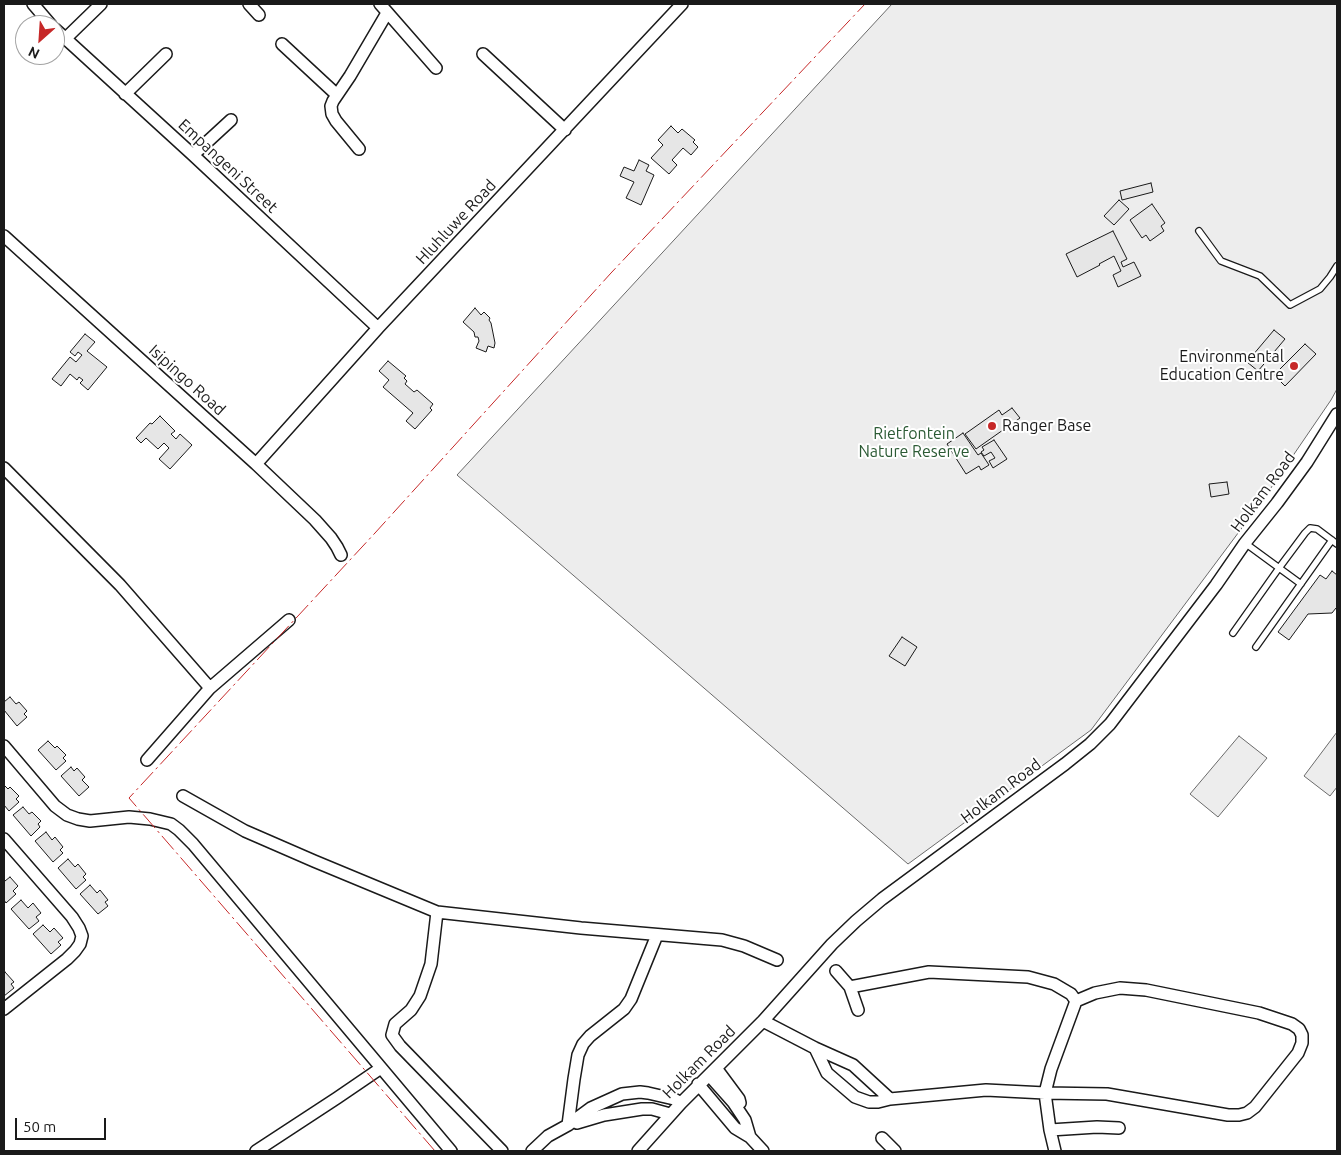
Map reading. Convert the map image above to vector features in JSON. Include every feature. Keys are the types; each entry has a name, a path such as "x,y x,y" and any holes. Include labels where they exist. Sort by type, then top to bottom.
{"street":[{"path":"33,4 42,15"},
{"path":"65,39 101,4"},
{"path":"249,4 259,15"},
{"name":"Hluhluwe Road","path":"256,464 378,328 566,130 682,4"},
{"path":"359,149 336,121 332,114 331,106 383,8 436,68"},
{"name":"Empangeni Street","path":"65,39 193,154 378,328"},
{"path":"282,44 337,95"},
{"path":"126,94 166,54"},
{"path":"483,54 566,130"},
{"path":"193,154 231,120"},
{"name":"Isipingo Road","path":"4,236 316,520 331,538 341,555"},
{"name":"Holkam Road","path":"638,1151 698,1084 763,1021 832,944 856,921 882,899 1090,744 1110,724 1308,462 1337,414"},
{"path":"4,468 120,585 210,688"},
{"path":"147,760 210,688 289,620"},
{"path":"5,751 56,806 67,815 78,819 90,820 129,817 150,819 171,824 179,830 193,844 380,1068 444,1149"},
{"path":"183,796 245,830 437,912 581,928 722,940 744,946 777,960"},
{"path":"4,839 72,917 82,936 80,944 67,959 4,1008"},
{"path":"437,912 431,964 420,996 411,1010 395,1024 392,1034 400,1046 502,1151"},
{"path":"568,1126 578,1055 583,1044 590,1036 624,1009 632,999 657,935"},
{"path":"836,970 850,987 858,1010"},
{"path":"850,987 929,972 1028,977 1054,984 1071,994 1076,1001"},
{"path":"815,1048 827,1073 855,1097 869,1102 986,1090 1045,1093 1107,1094 1228,1115 1239,1115 1255,1107 1262,1099 1298,1053 1302,1043 1302,1035 1299,1029 1285,1021 1251,1011 1133,988 1095,993 1076,1001 1051,1069 1045,1093 1055,1151"},
{"path":"763,1021 853,1065 890,1099"},
{"path":"256,1151 380,1068"},
{"path":"712,1072 739,1099 739,1111 745,1120 750,1137"},
{"path":"698,1084 735,1128 750,1137 763,1151"},
{"path":"568,1126 591,1108 622,1094 648,1093 674,1099 680,1103"},
{"path":"532,1151 548,1136 568,1126 604,1115 642,1109 652,1109 670,1114"},
{"path":"1050,1130 1096,1127 1119,1128"},
{"path":"882,1138 895,1151"}],"lane":[{"path":"1199,231 1221,261 1260,276 1290,305 1320,289 1337,266"},
{"path":"1233,633 1305,533 1310,528 1316,529 1334,542 1256,647"},
{"path":"1245,543 1301,584"}],"shaded area":[{"name":"Rietfontein Nature Reserve","path":"892,4 1337,4 1337,389 1262,501 1091,730 908,864 457,475"},
{"path":"1337,732 1337,787 1330,796 1304,776"},
{"path":"1239,736 1267,758 1218,817 1190,794"}],"building":[{"path":"671,126 678,133 682,129 695,140 693,142 698,147 691,155 683,148 672,160 677,165 669,174 651,158 663,145 658,140"},
{"path":"639,160 649,165 646,171 654,175 641,205 626,198 634,182 620,176 624,167 634,171"},
{"path":"1151,183 1153,192 1122,200 1120,191"},
{"path":"1119,200 1129,209 1114,225 1104,216"},
{"path":"1152,204 1165,223 1161,226 1164,231 1150,241 1146,235 1142,238 1130,220"},
{"path":"1113,231 1127,259 1121,262 1123,267 1134,262 1141,276 1118,287 1113,275 1121,271 1114,256 1077,277 1066,254"},
{"path":"475,308 481,315 484,312 490,318 495,343 494,348 488,346 486,352 476,348 479,341 478,337 475,337 474,332 463,322"},
{"path":"1274,330 1285,339 1258,371 1247,362"},
{"path":"85,334 95,342 87,351 107,367 88,390 80,383 83,380 79,377 77,380 70,374 61,386 52,379 70,357 76,362 82,355 78,352 75,356 70,352"},
{"name":"Environmental Education Centre","path":"1305,344 1316,354 1285,386 1274,375"},
{"path":"388,361 406,376 404,378 407,381 405,384 414,392 417,390 433,404 430,408 432,410 415,429 406,421 413,413 383,387 389,380 379,371"},
{"name":"Ranger Base","path":"1012,408 1020,418 976,449 965,434 999,410 1002,415"},
{"path":"160,416 175,431 171,434 176,439 180,434 192,445 170,469 159,459 169,448 164,443 158,449 146,438 141,443 136,438 150,423 152,424"},
{"path":"963,433 978,455 981,453 989,465 981,470 979,466 966,474 947,444"},
{"path":"994,440 1007,459 993,468 989,461 995,458 991,452 984,456 981,452 984,450 982,447"},
{"path":"1227,482 1229,494 1211,497 1209,484"},
{"path":"1332,571 1337,575 1337,609 1332,613 1308,614 1289,640 1278,632 1320,575 1326,579"},
{"path":"902,637 917,647 905,666 889,656"},
{"path":"10,697 16,704 19,702 27,711 24,714 27,717 17,726 4,710 4,702"},
{"path":"48,741 55,748 57,746 66,755 63,758 66,761 56,770 38,750"},
{"path":"71,767 74,771 77,768 85,777 82,780 89,787 79,796 61,776"},
{"path":"4,785 8,789 10,787 19,796 16,799 19,802 9,811 4,805"},
{"path":"23,807 29,814 32,812 41,821 38,824 40,827 31,836 13,815"},
{"path":"46,832 52,840 55,837 63,847 60,850 63,853 53,862 35,841"},
{"path":"68,859 75,867 78,864 86,874 83,877 86,880 76,889 58,868"},
{"path":"10,877 18,886 13,891 16,894 6,903 4,900 4,879 5,881"},
{"path":"90,885 97,893 100,890 108,900 105,902 108,906 98,914 80,894"},
{"path":"21,900 28,908 33,903 41,913 36,917 39,921 29,929 11,909"},
{"path":"43,925 50,932 54,928 63,938 58,942 61,945 51,954 33,934"},
{"path":"4,973 14,982 11,984 14,988 4,996"}],"power":[{"path":"435,1151 129,798 375,533 611,273 865,4"}],"place":[{"name":"Environmental Education Centre","path":"1294,366"},
{"name":"Ranger Base","path":"992,426"}]}
